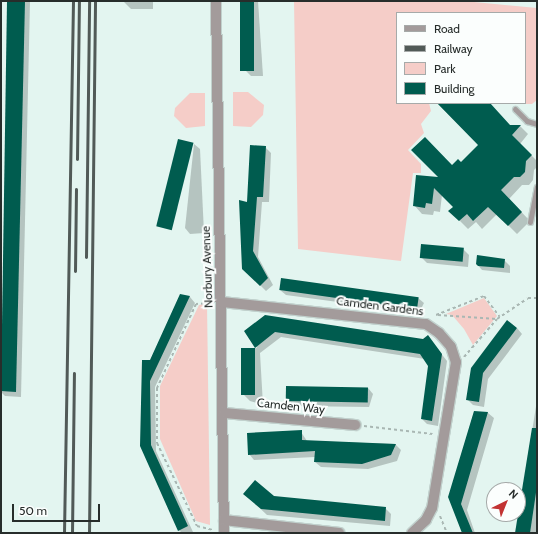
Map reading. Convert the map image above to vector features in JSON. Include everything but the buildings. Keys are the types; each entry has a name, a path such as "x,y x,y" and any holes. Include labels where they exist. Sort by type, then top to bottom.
{"street":[{"name":"Norbury Avenue","path":"216,1 224,413 224,533"},
{"name":"Camden Gardens","path":"222,302 426,324 439,333 451,347 456,362"},
{"path":"412,533 426,520 432,508 456,362"},
{"name":"Camden Way","path":"224,413 355,426"},
{"path":"224,520 339,533"}],"lane":[{"path":"515,109 528,120 537,124"},
{"path":"530,222 537,187"}],"path":[{"path":"426,324 436,315 484,296 500,317"},
{"path":"456,362 467,355 496,319 528,298 537,298"},
{"path":"222,302 196,304 157,388 157,443 197,526 224,533"},
{"path":"436,315 496,319"},
{"path":"355,426 444,435"},
{"path":"432,508 438,514 448,533"}],"green space":[{"path":"294,1 464,1 537,8 537,100 532,104 526,104 526,12 396,12 396,104 429,104 431,111 421,124 424,133 408,150 421,164 421,173 413,173 401,261 298,249"},
{"path":"233,92 248,92 264,105 263,115 251,127 233,126"},
{"path":"190,93 205,93 205,126 186,128 174,116 175,108"},
{"path":"484,298 497,316 473,345 464,329 452,315 446,314"},
{"path":"207,303 210,525 196,521 160,439 160,386 199,305"}],"railway":[{"path":"64,533 73,1"},
{"path":"77,159 79,1"},
{"path":"86,257 89,1"},
{"path":"89,533 95,1"},
{"path":"75,271 76,189"},
{"path":"72,533 74,373"}]}
